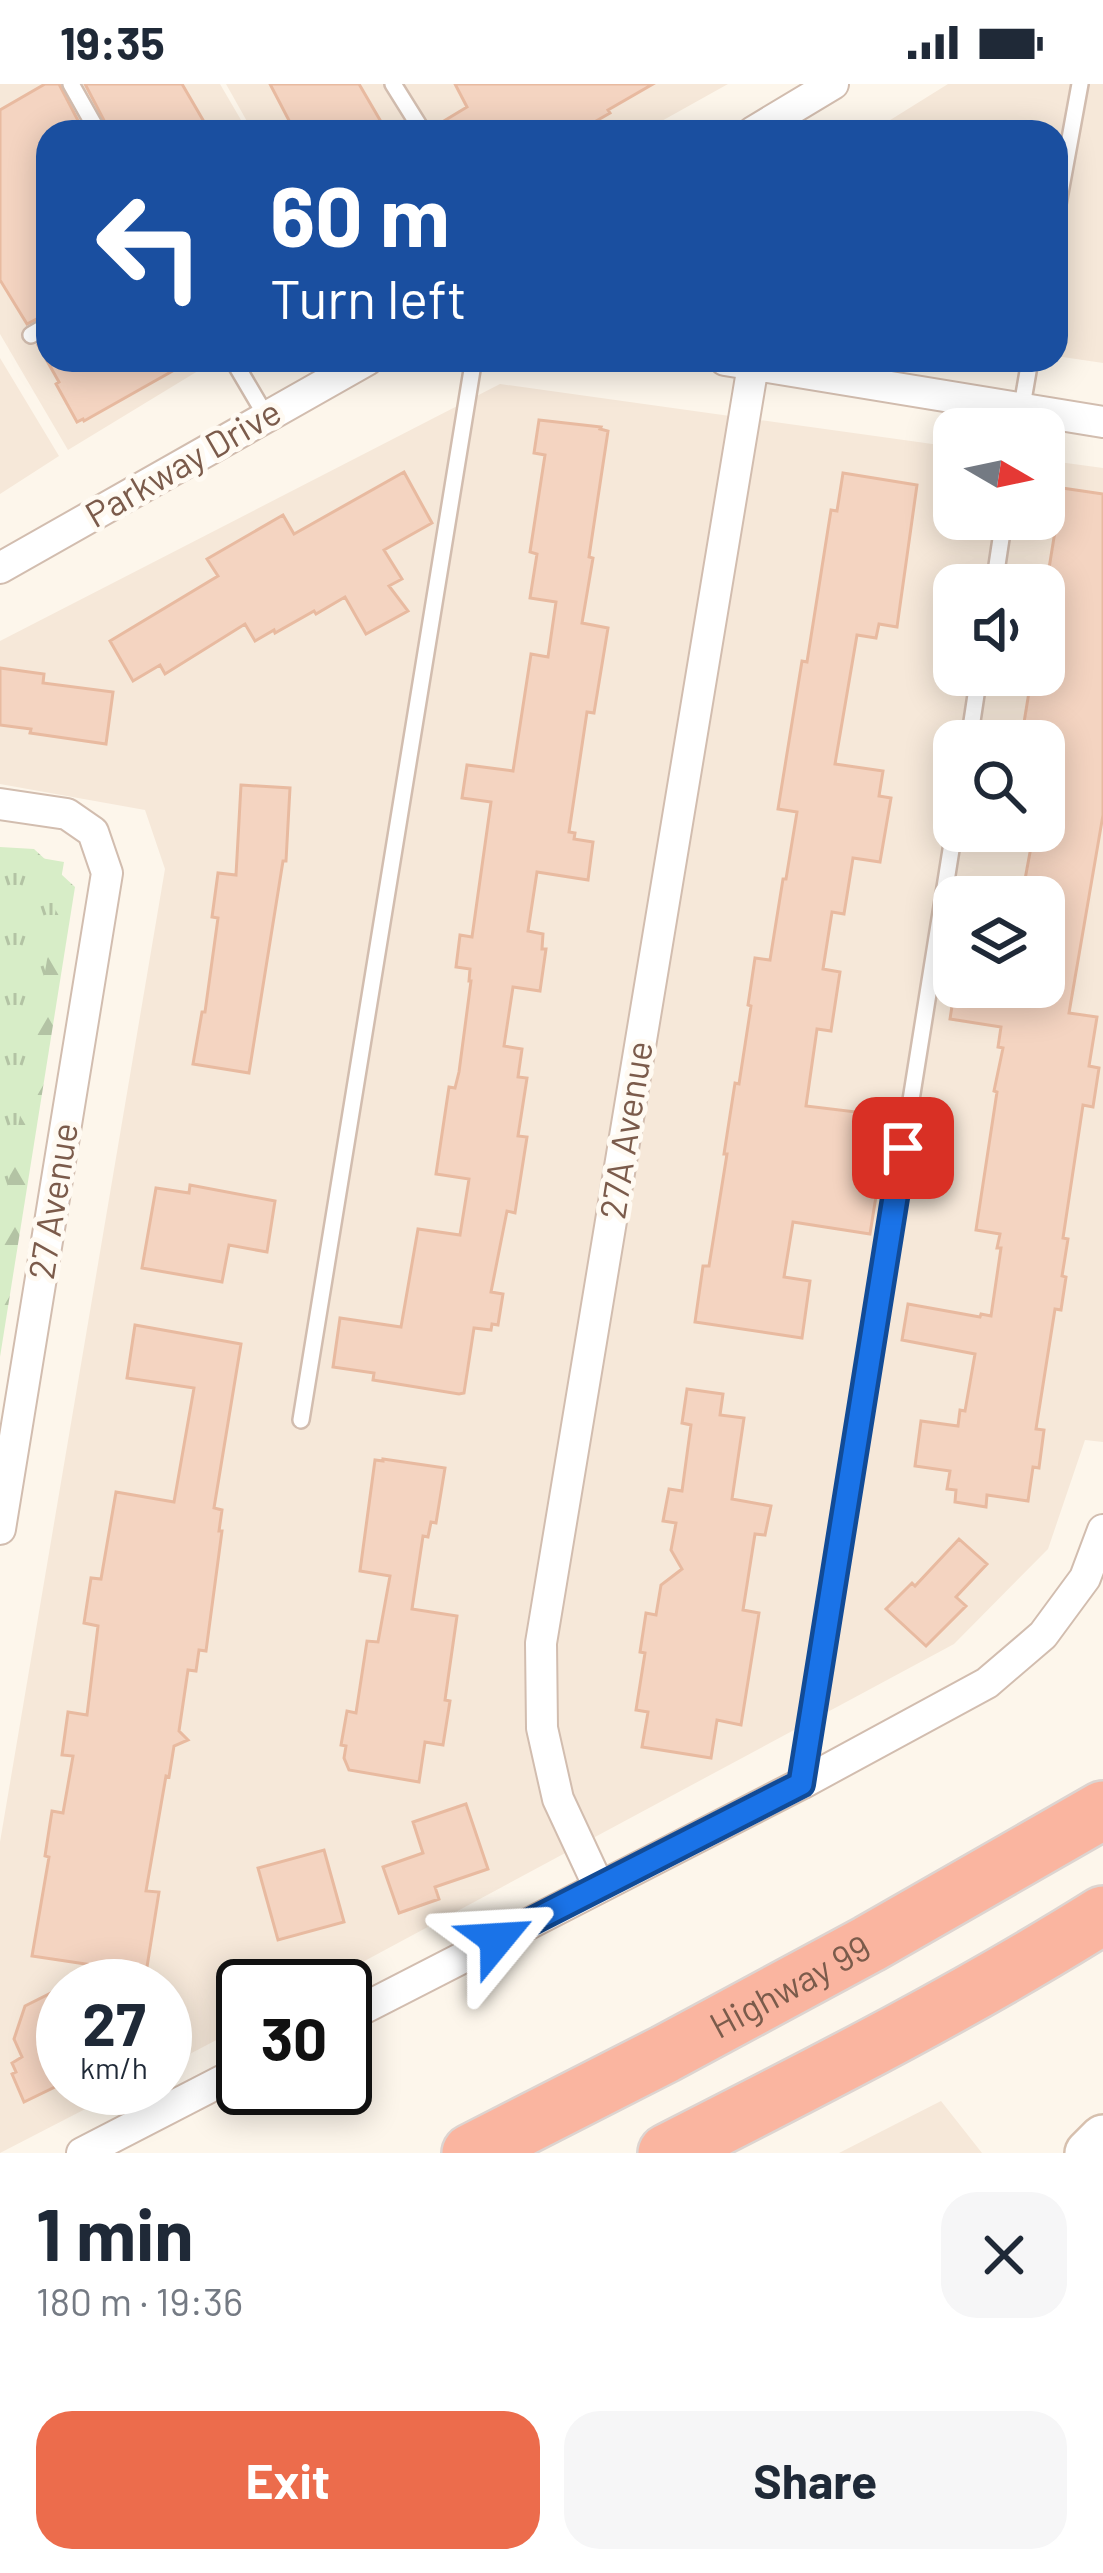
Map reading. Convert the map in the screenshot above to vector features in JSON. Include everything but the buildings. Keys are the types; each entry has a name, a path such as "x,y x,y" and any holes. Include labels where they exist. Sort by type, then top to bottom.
{"highway":[{"name":"Highway 99","path":"470,2153 869,1944 1103,1810"},
{"path":"667,2153 1000,1976 1103,1915"}],"street":[{"path":"773,120 832,84"},
{"name":"Parkway Drive","path":"0,568 345,372"},
{"name":"27A Avenue","path":"599,1887 558,1799 542,1728 541,1643 737,372"},
{"path":"788,372 966,408"},
{"path":"1065,421 1103,422"},
{"name":"27 Avenue","path":"0,804 67,814 94,832 107,873 0,1529"},
{"path":"372,2004 987,1683 1043,1635 1085,1578 1103,1530"},
{"path":"82,2153 216,2084"},
{"path":"1088,2153 1103,2138"}],"lane":[{"path":"70,84 91,120"},
{"path":"393,84 416,120"},
{"path":"1068,150 1080,84"},
{"path":"31,335 36,332"},
{"path":"239,372 266,416"},
{"path":"301,1420 472,372"},
{"path":"1022,408 1028,372"},
{"path":"801,1784 951,852"}],"shaded area":[{"path":"0,84 220,84 241,120 36,120 36,372 196,372 68,450 0,334"},
{"path":"226,84 728,84 664,120 246,120"},
{"path":"948,84 1103,84 1103,363 1068,358 1068,120 890,120"},
{"path":"0,358 59,456 0,494"},
{"path":"500,384 933,444 933,540 1065,540 1065,463 1103,468 1103,1442 1085,1440 1048,1549 954,1644 368,1959 216,1959 216,2040 192,2053 192,1959 36,1959 36,2115 74,2115 0,2153 0,1842 165,869 145,810 0,784 0,641"},
{"path":"941,2101 982,2153 839,2153"}],"green space":[{"path":"0,847 34,849 75,887 0,1357"},
{"path":"0,851 64,862 0,1231"}],"route":[{"path":"497,1939 801,1784 903,1148"}]}
